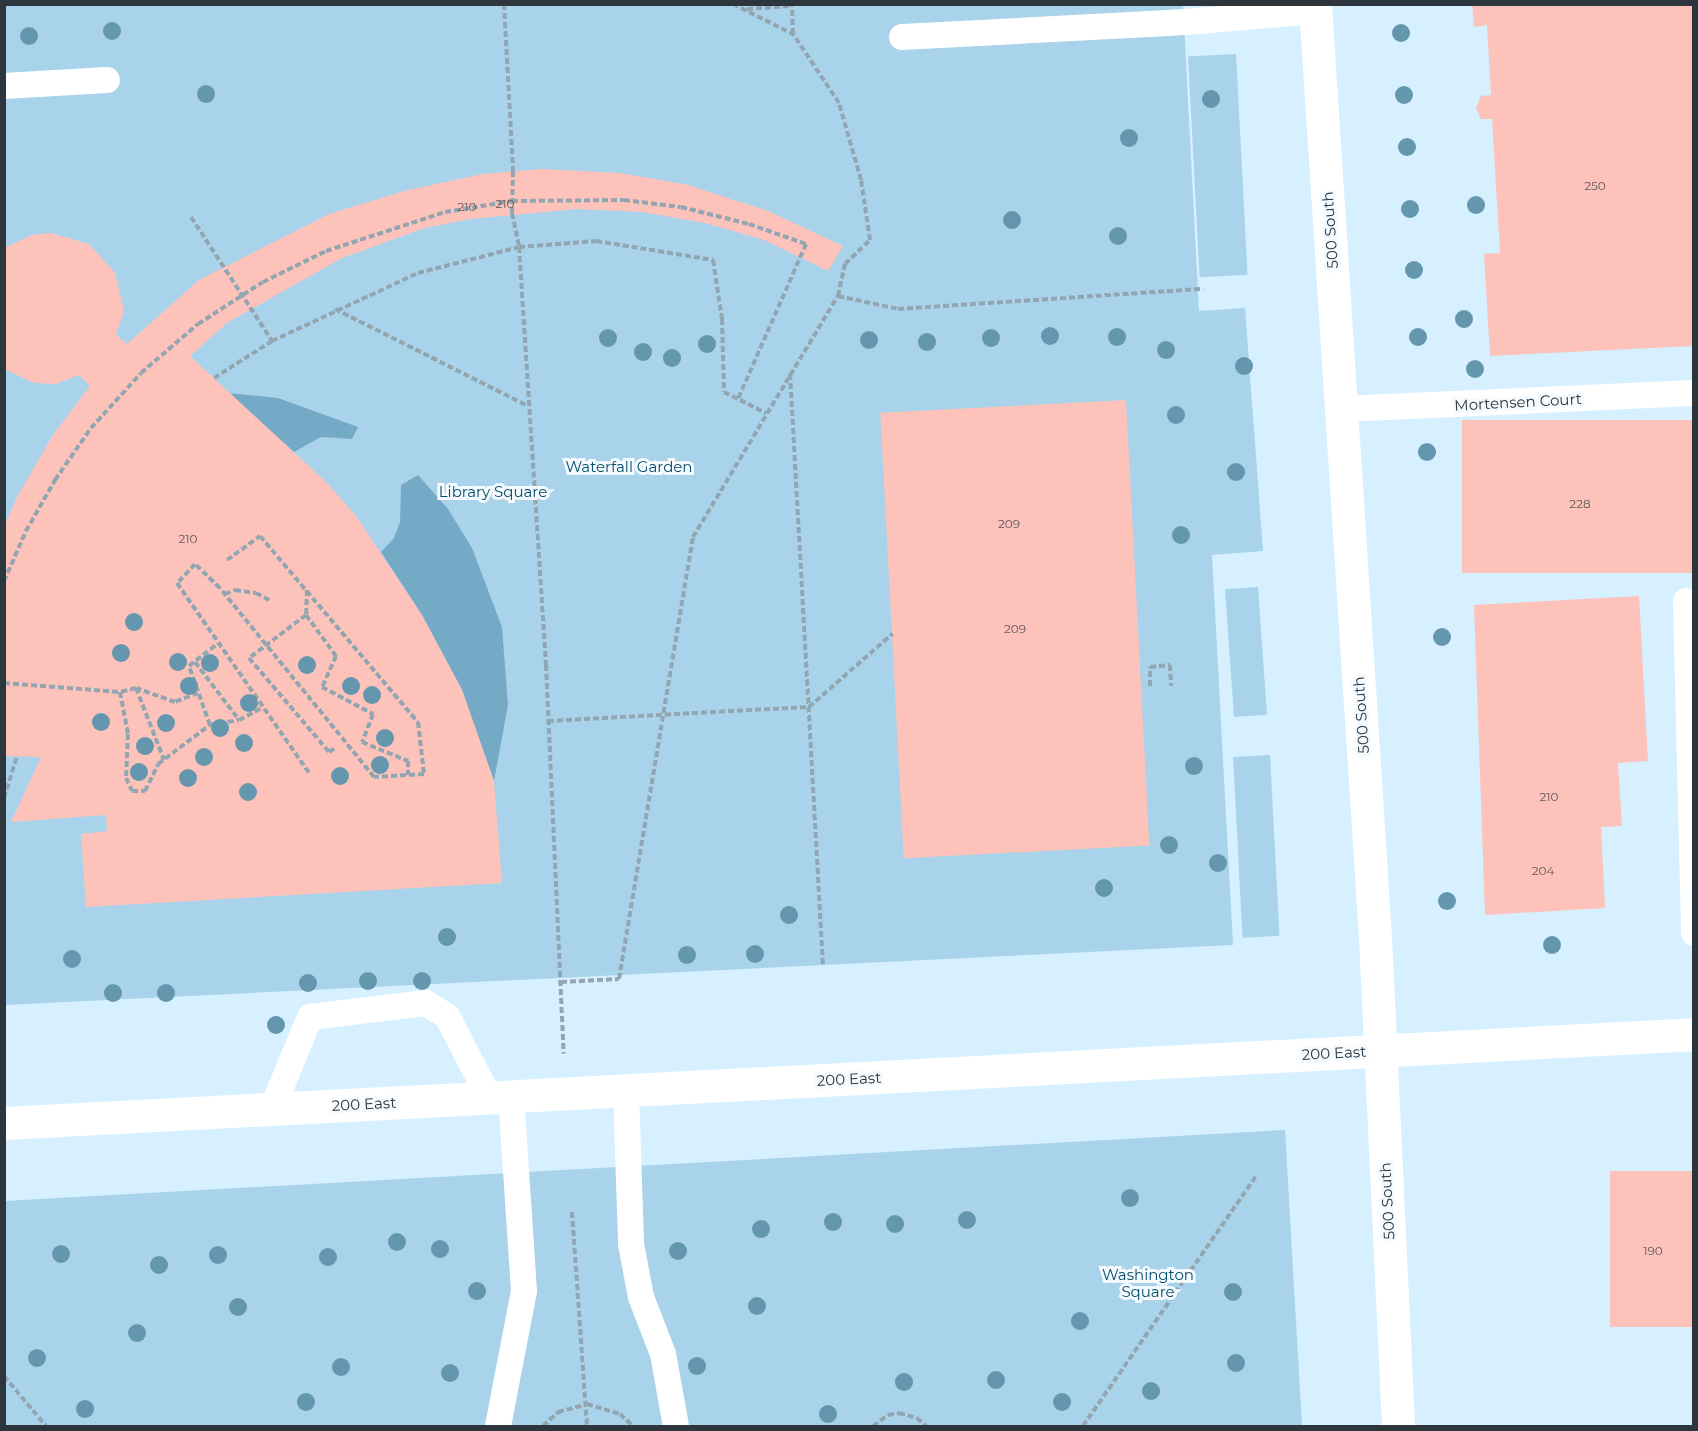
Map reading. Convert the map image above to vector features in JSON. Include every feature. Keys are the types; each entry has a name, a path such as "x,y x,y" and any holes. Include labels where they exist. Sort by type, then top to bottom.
{"street":[{"name":"500 South","path":"1316,8 1381,1050 1398,1426"},
{"name":"200 East","path":"4,1123 1694,1034"}],"lane":[{"path":"902,37 1187,22 1316,8"},
{"path":"4,86 107,80"},
{"name":"Mortensen Court","path":"1342,409 1694,393"},
{"path":"1686,601 1694,933"},
{"path":"272,1109 310,1017 426,1003 447,1016 500,1097 524,1291 498,1426"},
{"path":"626,1090 631,1244 641,1297 663,1354 676,1426"}],"path":[{"path":"504,4 513,171 512,213 519,247 548,721 563,1019"},
{"path":"561,982 620,979 693,537 790,372 838,296 845,264 870,240 861,180 839,103 793,34 733,4"},
{"path":"746,9 791,5 793,34"},
{"path":"4,581 26,531 55,480 91,428 141,373 198,324 263,282 326,251 445,212 512,201 573,198 681,207 806,244 738,399"},
{"path":"191,217 272,341"},
{"path":"214,378 272,341 335,309 418,273 519,247 596,241 713,260 722,319 724,392 766,413"},
{"path":"838,296 898,309 1203,289"},
{"path":"335,309 529,406"},
{"path":"790,372 823,966"},
{"path":"227,560 260,536 418,722 424,774 374,777 225,594 195,564 177,583 217,645 309,773"},
{"path":"307,589 306,615 336,656 322,687 373,714 362,742 408,760 408,774"},
{"path":"225,594 235,590 256,593 271,601"},
{"path":"306,615 249,658 329,752 336,747"},
{"path":"548,721 809,707 892,634"},
{"path":"210,725 189,666 217,645"},
{"path":"195,662 239,720"},
{"path":"1150,686 1150,667 1170,665 1171,686"},
{"path":"4,682 75,691 120,692 136,688 175,702 198,693"},
{"path":"136,688 164,760"},
{"path":"120,692 129,734 126,778 132,791 145,790 164,760 210,725 239,720 262,708"},
{"path":"4,798 17,756"},
{"path":"1083,1426 1256,1176"},
{"path":"572,1212 587,1426"},
{"path":"4,1376 46,1426"},
{"path":"543,1426 558,1412 586,1404 620,1414 633,1426"},
{"path":"873,1426 888,1415 899,1413 917,1418 926,1426"}],"green space":[{"name":"Library Square","path":"5,5 1183,5 1199,311 1245,308 1263,551 1212,555 1233,945 5,1005"},
{"path":"1236,54 1248,275 1200,277 1188,57"},
{"path":"1258,587 1267,715 1234,717 1225,589"},
{"path":"1270,755 1279,936 1243,938 1233,757"},
{"name":"Washington Square","path":"1285,1130 1302,1426 5,1426 5,1201"}],"shaded area":[{"path":"228,393 278,398 358,427 352,439 321,437 294,452"},
{"path":"418,475 448,509 472,548 502,627 508,705 494,781 462,690 422,615 381,552 394,538 400,522 401,485"}],"building":[{"path":"1472,4 1694,4 1694,346 1490,356 1484,254 1500,253 1492,119 1481,119 1476,108 1481,96 1491,95 1487,25 1474,27"},
{"path":"542,169 620,173 688,185 768,211 843,246 828,271 764,240 705,223 642,212 576,209 470,219 425,228 342,258 227,323 190,356 327,483 356,516 422,615 462,690 494,781 502,883 86,907 81,834 107,831 106,815 11,822 41,757 4,756 4,527 17,497 53,435 90,386 79,375 56,384 34,383 4,369 4,248 32,235 51,233 89,244 115,273 124,311 116,335 127,344 199,280 329,214 404,191 482,174"},
{"path":"1126,400 1149,845 904,858 880,413"},
{"path":"1462,420 1694,420 1694,573 1462,573"},
{"path":"1639,596 1648,761 1618,763 1622,826 1601,827 1605,908 1485,915 1474,605"},
{"path":"1610,1171 1694,1171 1694,1327 1610,1327"}],"park label":[{"name":"Waterfall Garden","path":"629,467"}]}
